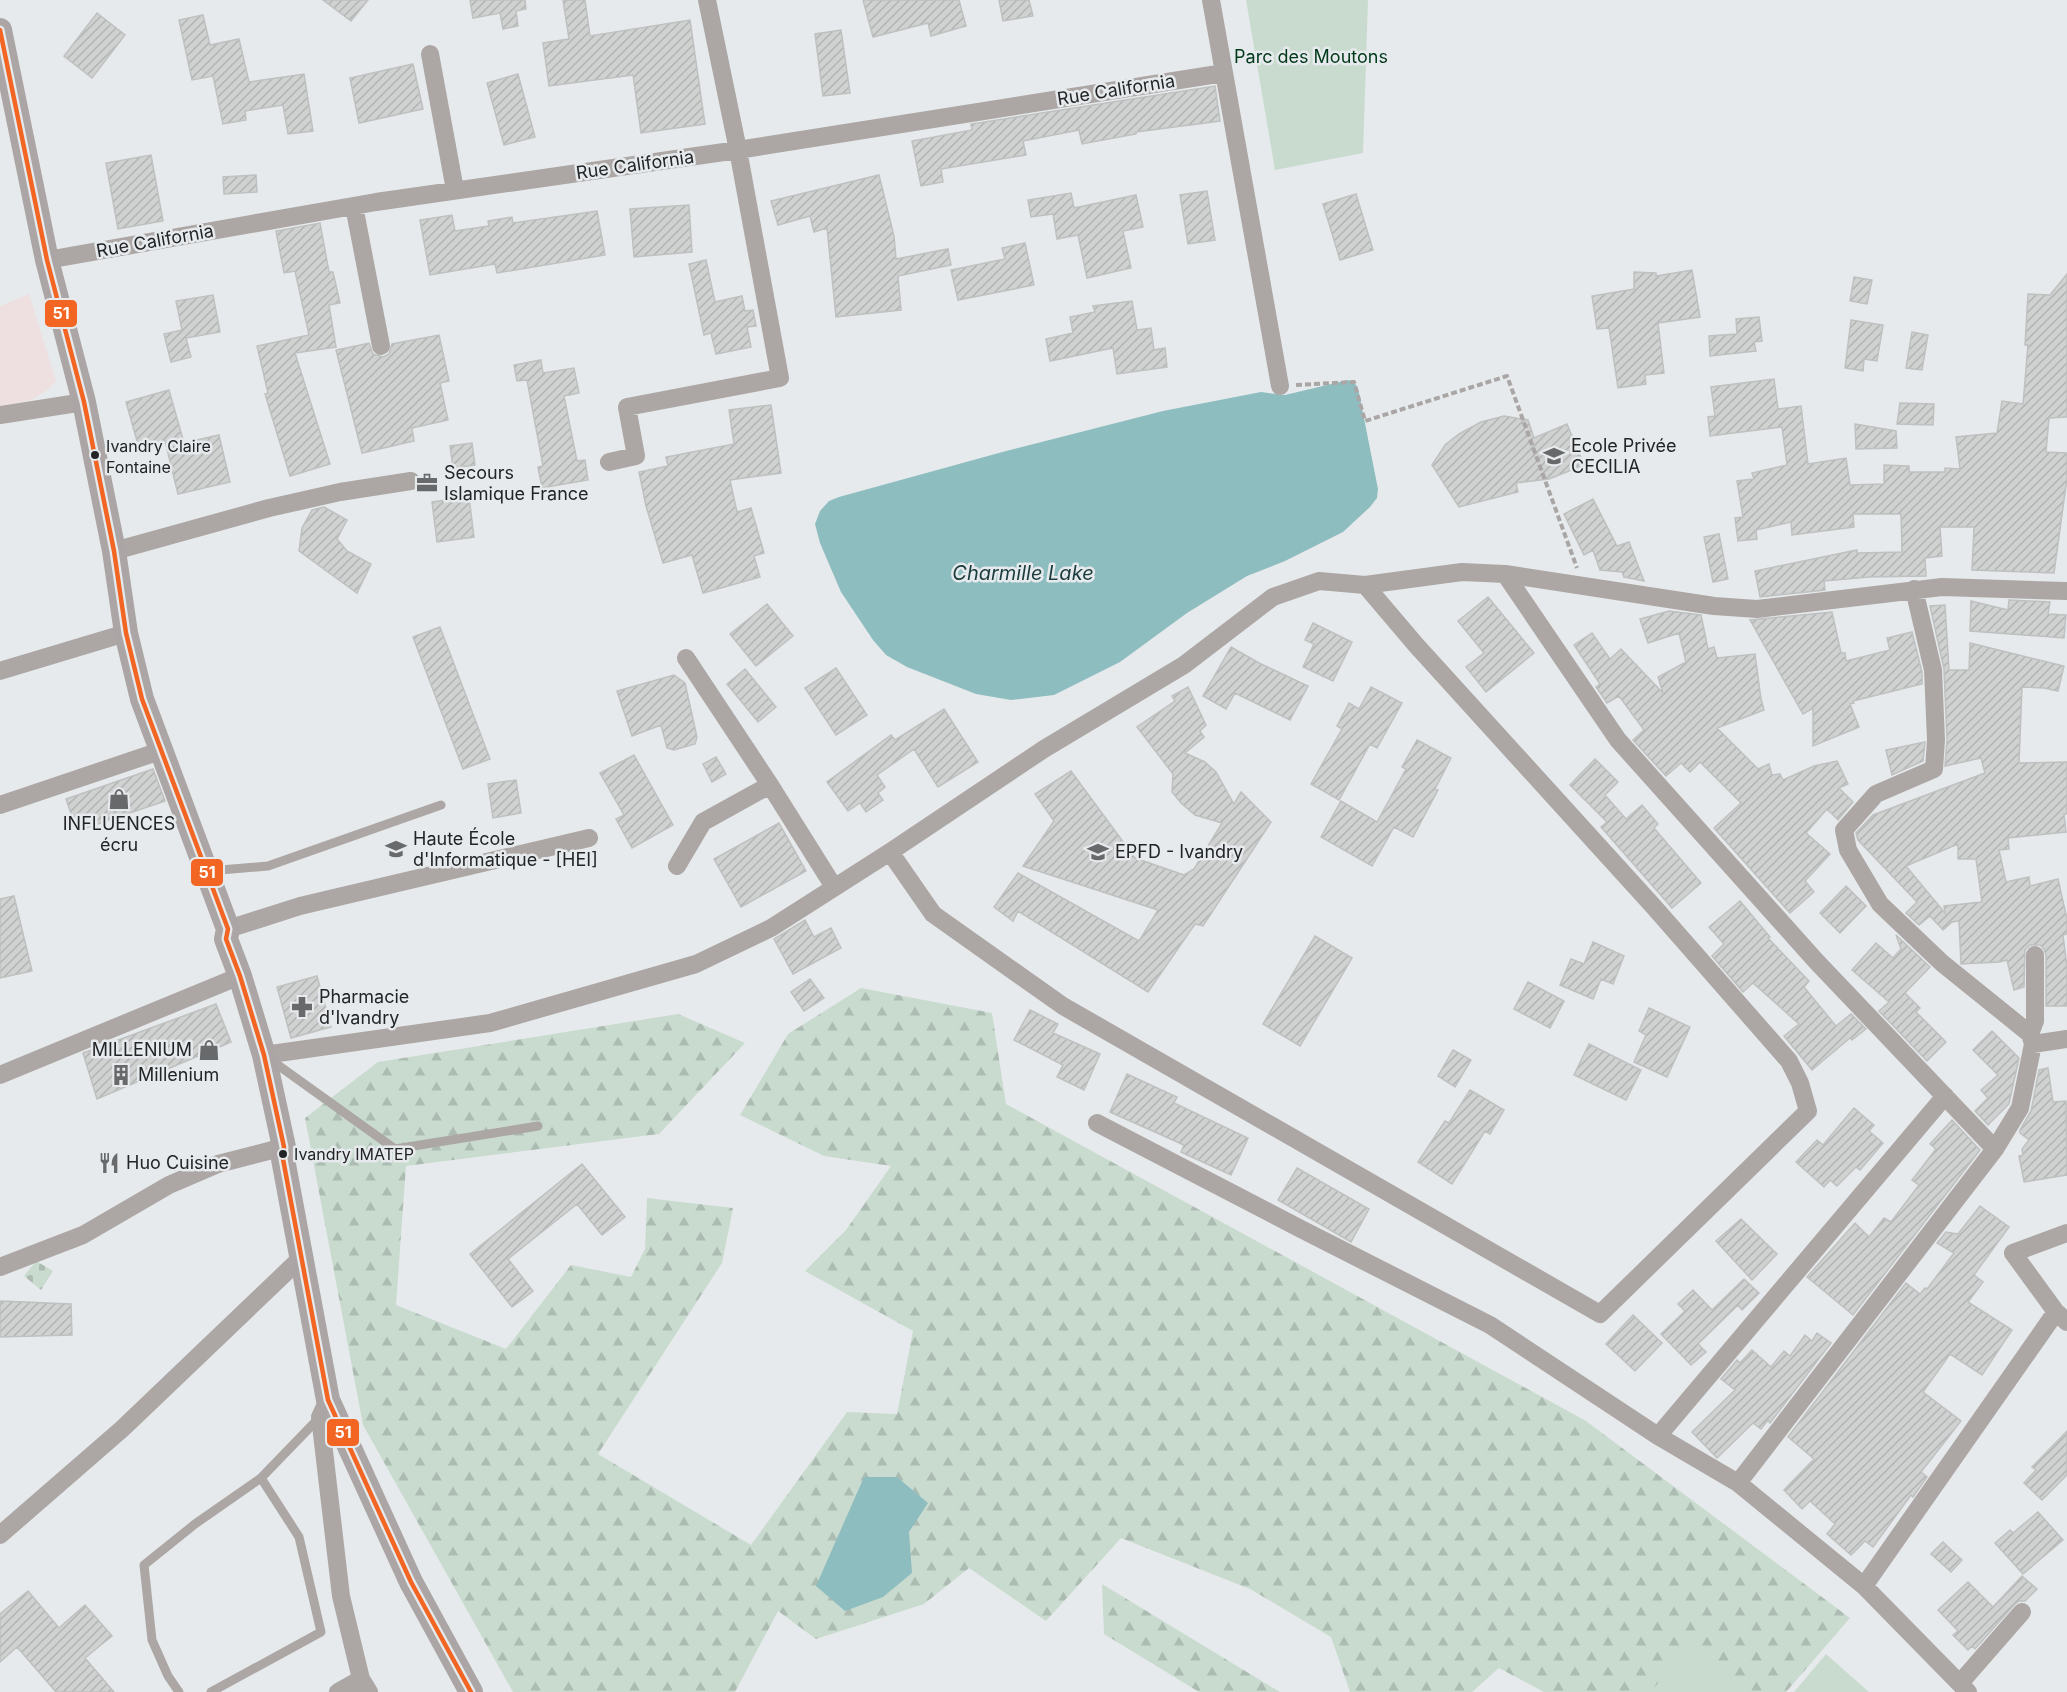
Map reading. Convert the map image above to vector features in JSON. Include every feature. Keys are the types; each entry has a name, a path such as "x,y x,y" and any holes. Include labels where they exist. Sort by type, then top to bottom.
{"main road":[{"path":"0,30 47,260 84,402 114,551 126,633 142,699 228,929 226,939 264,1055 284,1147 283,1159 302,1257 324,1408 411,1582 471,1692"}],"street":[{"path":"609,462 636,456 627,407 780,378 738,150 707,0"},
{"path":"1211,0 1280,386"},
{"path":"430,54 455,190"},
{"name":"Rue California","path":"47,260 354,206 738,150 1224,73"},
{"path":"354,206 381,346"},
{"path":"0,415 84,402"},
{"path":"114,551 269,508 340,492 411,481"},
{"path":"264,1055 490,1023 696,964 771,928 891,852 1044,749 1184,664 1273,597 1319,581 1365,585 1462,572 1505,574 1714,606 1757,609 1942,586 2067,591"},
{"path":"1505,574 1618,740 1816,961 1995,1149"},
{"path":"891,852 933,915 1063,1006 1600,1314 1808,1111 1800,1083 1789,1062 1654,907 1416,645 1365,585"},
{"path":"1914,589 1933,670 1936,740 1934,769 1876,794 1844,830 1848,850 1880,904 1942,963 2031,1039 2067,1039"},
{"path":"0,671 126,633"},
{"path":"686,658 834,887"},
{"path":"0,805 160,751"},
{"path":"677,866 703,822 770,785"},
{"path":"228,929 300,906 589,838"},
{"path":"1738,1483 1995,1149 2020,1108 2035,1022 2035,955"},
{"path":"0,1075 240,976"},
{"path":"1658,1436 1945,1096"},
{"path":"1097,1123 1490,1325 1658,1436 1738,1483 1864,1586 1964,1687 2022,1612"},
{"path":"0,1267 83,1235 169,1185 218,1164 284,1147"},
{"path":"1864,1586 2061,1317 2013,1253 2067,1233"},
{"path":"0,1535 122,1430 302,1257"},
{"path":"324,1408 341,1596 365,1685 338,1692"}],"lane":[{"path":"206,871 268,866 441,805"},
{"path":"264,1055 395,1149 538,1126"},
{"path":"179,1692 168,1677 152,1640 144,1565 195,1524 261,1478 324,1408"},
{"path":"211,1692 321,1632 299,1537 261,1478"}],"path":[{"path":"1280,386 1354,382 1365,421 1507,376 1583,585"}],"shaded area":[{"path":"29,294 56,381 46,391 31,400 0,407 0,306"}],"green space":[{"name":"Parc des Moutons","path":"1246,0 1368,0 1363,153 1275,170"},
{"path":"861,988 992,1013 1006,1104 1586,1421 1850,1618 1786,1692 1544,1692 1499,1668 1472,1692 1350,1692 1331,1637 1250,1589 1121,1538 1046,1621 969,1568 924,1604 816,1639 778,1611 735,1692 513,1692 363,1425 305,1118 378,1062 678,1014 745,1043 659,1134 406,1166 396,1305 506,1349 571,1265 631,1277 645,1249 647,1198 733,1208 722,1263 598,1454 751,1545 847,1412 897,1414 913,1331 805,1271 846,1230 891,1166 824,1156 740,1115 788,1034"},
{"path":"36,1261 53,1271 41,1290 24,1276"},
{"path":"1102,1584 1280,1692 1199,1692 1104,1634"},
{"path":"1693,1646 1737,1687 1732,1692 1650,1692"},
{"path":"1826,1654 1869,1692 1794,1692"}],"water":[{"name":"Charmille Lake","path":"1348,380 1354,382 1358,388 1378,489 1377,498 1370,507 1343,532 1285,561 1247,576 1187,613 1120,662 1054,695 1011,700 976,694 907,667 886,655 873,640 841,592 820,543 815,524 820,511 829,501 839,497 1163,411 1261,392 1285,395"},
{"path":"864,1477 897,1477 928,1503 909,1532 912,1573 883,1597 845,1611 816,1586"}],"building":[{"path":"323,0 368,0 351,21"},
{"path":"470,0 525,0 526,9 516,11 518,26 503,29 500,13 473,18"},
{"path":"563,0 585,0 590,36 690,20 705,124 641,133 633,75 549,86 543,43 569,39"},
{"path":"863,0 959,0 966,26 931,36 928,23 873,37"},
{"path":"999,0 1029,0 1033,16 1003,21"},
{"path":"97,13 125,35 92,78 64,56"},
{"path":"203,15 210,45 239,39 249,82 304,74 313,131 288,134 283,105 245,111 246,120 223,124 213,76 192,80 179,20"},
{"path":"841,30 850,93 823,96 815,34"},
{"path":"413,64 423,109 359,123 350,78"},
{"path":"518,74 535,137 504,145 487,83"},
{"path":"1215,86 1220,121 1136,132 1136,134 1082,144 1079,130 1023,141 1026,155 941,169 943,182 921,186 912,141 972,130 971,124"},
{"path":"151,155 163,221 118,229 106,163"},
{"path":"256,175 257,192 224,194 223,177"},
{"path":"879,175 894,236 896,259 948,249 951,265 898,276 901,310 836,317 827,228 814,232 810,216 778,225 771,201"},
{"path":"1207,191 1215,240 1188,244 1180,195"},
{"path":"1071,193 1074,208 1136,195 1143,227 1123,231 1131,268 1087,278 1078,235 1057,239 1053,214 1031,217 1028,200"},
{"path":"1356,194 1373,250 1340,260 1323,204"},
{"path":"689,205 692,252 634,257 630,209"},
{"path":"597,211 605,255 497,273 495,264 430,275 420,220 452,215 455,231 489,226 488,221 512,217 513,223"},
{"path":"320,223 329,272 333,272 340,303 329,305 336,347 295,353 330,464 290,476 265,394 268,393 257,346 309,335 295,271 284,273 276,231"},
{"path":"1025,243 1034,285 958,300 951,270 1005,259 1002,248"},
{"path":"706,260 715,302 742,296 745,311 753,310 756,326 747,327 751,347 716,354 711,333 704,335 689,264"},
{"path":"1692,270 1700,317 1658,323 1664,373 1645,375 1646,384 1618,388 1609,328 1597,329 1592,296 1634,289 1634,272 1656,273 1656,276"},
{"path":"2067,274 2067,417 2049,418 2046,452 2067,453 2067,478 2054,573 1972,570 1974,527 1940,527 1942,556 1925,558 1926,576 1824,581 1825,590 1760,597 1755,571 1857,550 1857,553 1902,552 1901,514 1853,514 1854,527 1792,535 1791,522 1756,530 1757,539 1738,541 1735,518 1743,517 1737,481 1754,479 1752,473 1787,465 1782,427 1710,436 1708,417 1715,416 1711,387 1774,379 1778,409 1801,406 1808,464 1846,458 1850,485 1884,484 1884,465 1909,466 1909,472 1945,472 1945,468 1960,469 1956,437 1997,433 2002,401 2023,404 2028,345 2025,345 2028,294 2050,295"},
{"path":"1854,277 1872,280 1867,304 1850,301"},
{"path":"213,295 220,332 186,338 191,357 171,362 164,334 182,330 176,301"},
{"path":"1132,301 1137,330 1151,328 1154,350 1165,348 1167,367 1117,374 1113,348 1050,361 1046,339 1073,333 1070,317 1095,312 1093,306"},
{"path":"1759,317 1762,341 1754,342 1756,351 1710,356 1709,336 1737,334 1736,319"},
{"path":"1851,320 1883,325 1877,361 1864,359 1863,371 1845,368"},
{"path":"1912,332 1928,335 1922,370 1906,368"},
{"path":"439,335 449,381 440,383 448,420 412,428 414,441 362,453 336,350 369,343 373,354 383,357 389,354 392,344"},
{"path":"541,360 543,373 574,368 579,393 564,396 577,461 585,460 588,480 542,488 538,467 543,466 527,380 517,381 514,365"},
{"path":"169,390 184,443 219,435 230,482 178,494 165,441 139,448 126,402"},
{"path":"1900,403 1934,404 1933,425 1897,424"},
{"path":"771,405 781,473 730,480 737,512 751,508 764,553 754,556 760,577 703,593 692,555 663,563 646,506 639,472 668,466 666,457 734,444 729,410"},
{"path":"1504,416 1528,420 1534,438 1567,424 1584,465 1549,479 1516,483 1518,492 1459,507 1432,465 1445,445 1459,434 1481,422"},
{"path":"1855,424 1896,431 1897,448 1856,449"},
{"path":"472,443 475,465 453,468 450,446"},
{"path":"469,497 474,537 437,542 432,502"},
{"path":"1593,499 1617,546 1629,542 1644,581 1624,577 1622,572 1600,570 1593,550 1584,555 1564,514"},
{"path":"324,507 347,520 337,539 347,551 371,564 357,593 299,551 302,528 312,510"},
{"path":"1719,534 1728,579 1713,582 1704,537"},
{"path":"1488,597 1534,653 1486,692 1466,667 1484,653 1458,621"},
{"path":"2009,600 2050,602 2048,614 2066,615 2064,638 1970,631 1971,601 2008,610"},
{"path":"767,604 793,636 756,666 730,634"},
{"path":"1945,605 1949,670 1969,670 1970,643 2064,666 2058,691 2022,687 2019,763 2067,762 2067,814 2064,814 2066,832 2008,838 2009,849 1999,850 2006,882 2029,877 2030,886 2058,879 2067,919 2067,934 2063,935 2067,967 2067,1006 2046,1006 2046,955 2040,945 2030,945 2025,950 2024,987 2014,990 2007,960 1961,964 1959,921 1952,922 1943,930 1930,916 1919,925 1906,913 1917,902 1858,840 1856,833 1873,815 1985,773 1981,758 1945,766 1947,740 1944,669 1930,606","holes":["1958,844 1958,859 1976,859 1982,902 1944,906 1945,913 1906,866"]},
{"path":"1669,611 1701,615 1708,649 1714,647 1717,658 1755,654 1764,710 1717,728 1758,769 1769,764 1772,775 1780,774 1783,780 1814,766 1837,761 1848,784 1839,788 1853,802 1838,820 1827,809 1806,833 1830,854 1805,881 1814,892 1790,913 1714,828 1741,803 1700,762 1690,772 1681,763 1666,776 1633,740 1644,730 1619,696 1607,703 1596,687 1600,684 1574,645 1592,633 1610,659 1621,649 1663,693 1658,677 1686,662 1679,633 1648,643 1640,619"},
{"path":"1832,612 1841,653 1845,653 1846,661 1890,650 1887,638 1912,632 1922,672 1922,684 1853,701 1854,703 1850,704 1859,727 1813,746 1813,708 1803,714 1750,620"},
{"path":"1313,623 1352,642 1333,681 1303,667 1314,644 1305,640"},
{"path":"440,627 490,759 463,769 413,637"},
{"path":"1231,647 1308,686 1290,720 1235,693 1226,709 1203,696"},
{"path":"836,668 867,715 836,735 805,688"},
{"path":"745,669 776,707 758,722 727,684"},
{"path":"674,675 685,683 697,737 695,744 674,750 667,748 661,725 632,736 617,691"},
{"path":"1188,687 1206,725 1200,731 1204,737 1185,753 1205,762 1216,772 1234,804 1241,792 1271,822 1203,926 1195,924 1148,992 1018,911 1013,921 994,907 1018,873 1139,941 1158,910 1023,866 1054,821 1035,794 1071,771 1135,858 1184,875 1194,869 1222,823 1195,815 1181,803 1172,792 1173,774 1137,727 1175,701 1172,696"},
{"path":"1371,687 1402,703 1377,748 1370,744 1339,800 1311,784 1342,729 1337,726 1349,703 1359,709"},
{"path":"944,709 978,762 938,787 914,749 877,775 885,787 878,793 883,800 866,812 860,803 848,811 827,782 891,735 895,740"},
{"path":"1417,740 1451,758 1435,789 1438,790 1413,837 1394,827 1372,866 1321,837 1341,801 1377,822 1406,769 1402,767"},
{"path":"1925,742 1923,761 1892,775 1886,750"},
{"path":"634,755 673,825 632,848 616,819 624,815 600,773"},
{"path":"716,757 726,774 712,782 703,764"},
{"path":"1595,759 1618,782 1605,795 1626,819 1642,805 1658,824 1654,828 1701,883 1672,908 1601,827 1607,822 1570,785"},
{"name":"INFLUENCES écru","path":"153,769 165,801 77,831 66,799"},
{"path":"516,780 521,813 493,818 488,784"},
{"path":"779,823 806,871 741,907 714,859"},
{"path":"1846,886 1866,906 1840,933 1820,913"},
{"path":"14,896 32,971 0,978 0,899"},
{"path":"1740,901 1770,937 1768,938 1809,981 1804,987 1836,1026 1851,1014 1866,1029 1852,1040 1850,1038 1812,1070 1784,1036 1799,1024 1753,983 1743,992 1712,956 1724,944 1709,927"},
{"path":"805,920 814,937 831,928 841,948 793,974 774,939"},
{"path":"1896,935 1930,967 1905,993 1920,1008 1916,1012 1946,1042 1927,1061 1879,1011 1889,1002 1852,970 1876,943 1893,958 1901,949"},
{"path":"1315,936 1352,958 1300,1046 1263,1024"},
{"path":"1593,942 1624,956 1613,984 1601,979 1593,999 1560,985 1571,959 1584,964"},
{"path":"317,976 331,1027 291,1038 277,987"},
{"path":"810,979 824,998 804,1011 791,992"},
{"path":"1528,982 1564,1001 1550,1028 1514,1009"},
{"name":"Millenium","path":"216,1004 231,1042 97,1099 83,1053"},
{"path":"1649,1008 1690,1027 1667,1077 1634,1062 1646,1035 1639,1031"},
{"path":"1030,1010 1058,1024 1053,1033 1100,1054 1084,1090 1057,1077 1063,1065 1014,1040"},
{"path":"1992,1031 2019,1058 2009,1104 1988,1125 1975,1111 1988,1098 1981,1090 1998,1075 1973,1050"},
{"path":"1589,1044 1641,1070 1626,1100 1574,1075"},
{"path":"1453,1050 1471,1060 1455,1087 1438,1076"},
{"path":"2048,1068 2053,1102 2066,1101 2067,1175 2024,1182 2019,1156 2023,1155 2022,1149 2029,1140 2020,1133 2020,1130 2031,1111 2039,1070"},
{"path":"1127,1074 1177,1097 1174,1103 1248,1138 1231,1175 1181,1152 1184,1145 1110,1112"},
{"path":"1470,1090 1504,1110 1490,1134 1485,1131 1452,1184 1418,1162 1445,1121 1449,1123"},
{"path":"1854,1108 1874,1125 1869,1131 1883,1143 1860,1170 1856,1167 1837,1186 1830,1180 1824,1187 1796,1162 1817,1140 1823,1145"},
{"path":"1952,1120 1980,1150 1853,1315 1807,1277 1855,1223 1869,1237 1884,1218 1891,1222 1919,1185 1912,1180 1936,1149 1930,1144"},
{"path":"582,1164 625,1217 602,1235 577,1204 508,1259 533,1291 512,1307 470,1254"},
{"path":"1297,1168 1369,1209 1351,1242 1278,1200"},
{"path":"1980,1206 2009,1227 1974,1275 1983,1282 1968,1302 2012,1330 1982,1375 1950,1354 1923,1392 1961,1421 1921,1472 1927,1477 1873,1547 1865,1541 1851,1555 1827,1534 1835,1524 1810,1501 1802,1509 1784,1490 1814,1459 1788,1437 1906,1283 1920,1294 1925,1288 1927,1289 1954,1253 1937,1243 1946,1232 1958,1234"},
{"path":"1741,1219 1777,1254 1752,1280 1716,1241"},
{"path":"1744,1279 1759,1293 1742,1310 1738,1305 1698,1344 1706,1352 1691,1365 1661,1334 1685,1311 1678,1304 1693,1290 1712,1310"},
{"path":"0,1301 71,1304 72,1335 0,1337"},
{"path":"1633,1315 1662,1343 1635,1371 1606,1344"},
{"path":"1817,1333 1831,1343 1770,1423 1768,1420 1761,1429 1753,1423 1717,1458 1692,1432 1735,1390 1721,1379 1737,1360 1740,1363 1752,1350 1771,1367 1784,1351 1790,1356 1805,1335 1812,1341"},
{"path":"2067,1431 2067,1475 2042,1500 2024,1483 2036,1470 2032,1467"},
{"path":"2038,1512 2063,1540 2023,1574 1995,1543 2010,1530 2013,1533"},
{"path":"1943,1542 1962,1560 1951,1572 1931,1554"},
{"path":"2022,1576 2037,1589 2025,1601 2019,1601 2014,1605 1975,1649 1972,1646 1968,1650 1953,1635 1958,1631 1938,1610 1968,1582 1993,1607"},
{"path":"28,1591 59,1628 85,1605 112,1636 85,1658 114,1692 56,1692 17,1647 0,1662 0,1614"}],"transit line":[{"name":"51","path":"0,30 47,260 84,402 114,551 126,633 142,699 228,929 226,939 264,1055 284,1147 283,1159 328,1400 411,1582 471,1692"}],"place":[{"name":"Ivandry Claire Fontaine","path":"95,455"},
{"name":"Ecole Privée CECILIA","path":"1554,456"},
{"name":"Secours Islamique France","path":"427,483"},
{"name":"INFLUENCES écru","path":"119,799"},
{"name":"Haute École d'Informatique - [HEI]","path":"396,849"},
{"name":"EPFD - Ivandry","path":"1098,852"},
{"name":"Pharmacie d'Ivandry","path":"302,1007"},
{"name":"MILLENIUM","path":"209,1050"},
{"name":"Millenium","path":"121,1075"},
{"name":"Ivandry IMATEP","path":"283,1154"},
{"name":"Huo Cuisine","path":"109,1163"}]}
